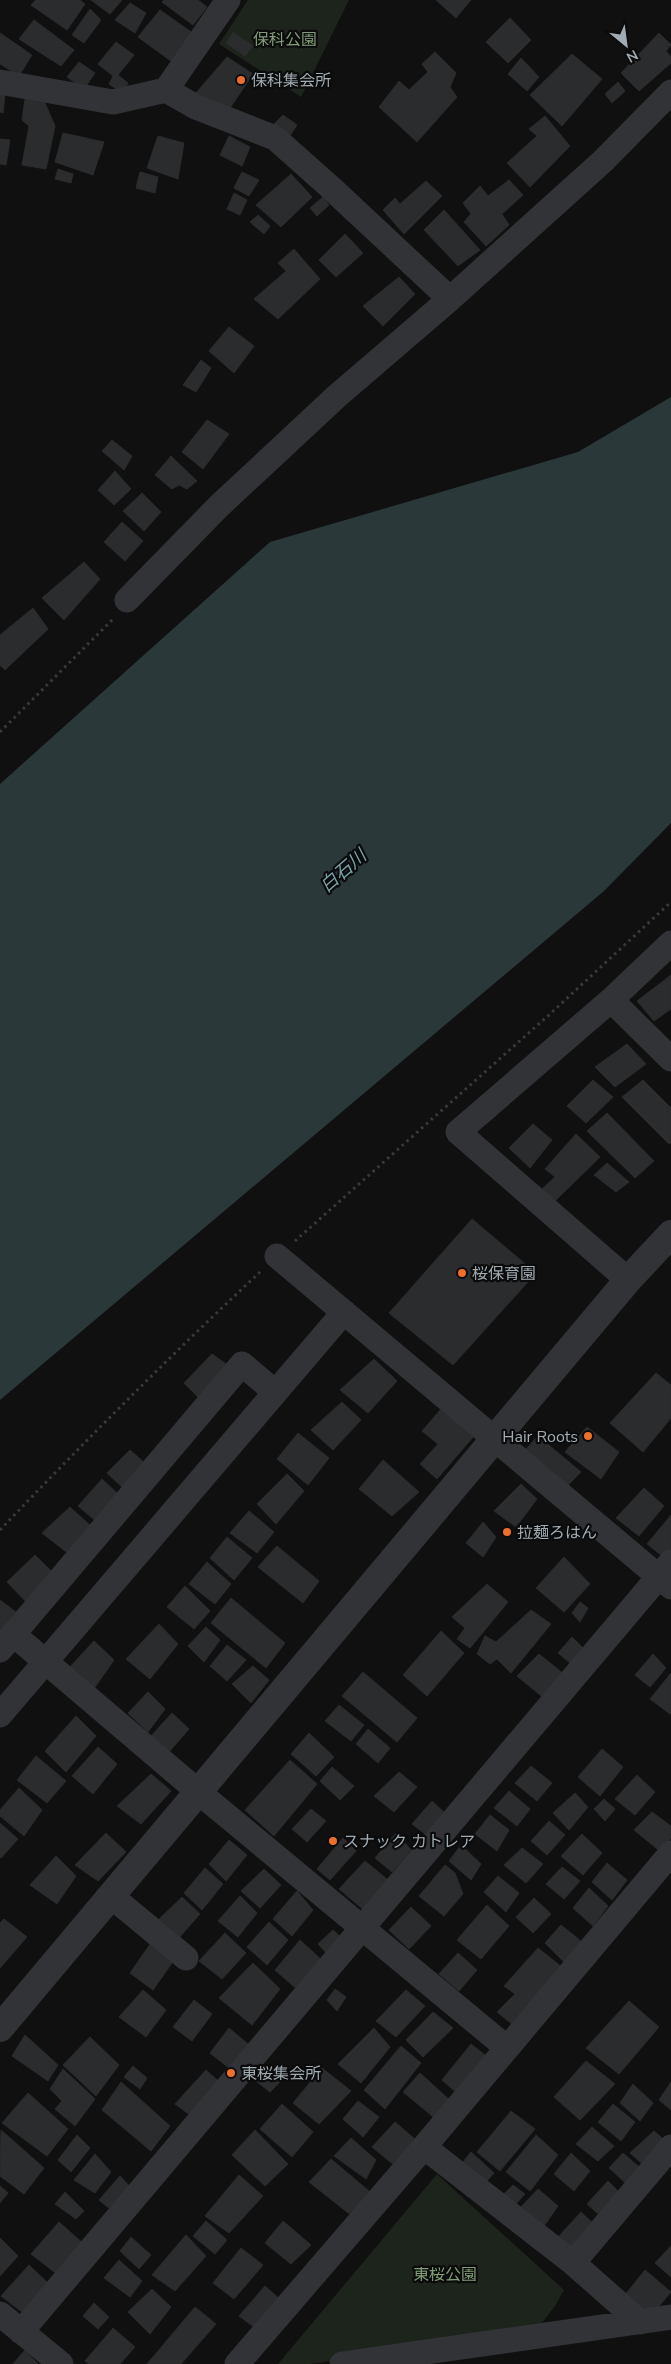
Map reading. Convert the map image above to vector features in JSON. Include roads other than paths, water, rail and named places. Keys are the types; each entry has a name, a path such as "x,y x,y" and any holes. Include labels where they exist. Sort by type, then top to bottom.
{"street":[{"path":"0,82 114,102 166,90 228,0"},
{"path":"166,90 196,107 275,138 450,299"},
{"path":"127,600 219,506 337,396 450,299 602,161 671,92"},
{"path":"628,1280 458,1132 611,1000 671,943"},
{"path":"611,1000 671,1060"},
{"path":"0,2028 628,1280 671,1234"},
{"path":"21,2332 363,1928 667,1575 495,1439 277,1256"},
{"path":"0,1715 344,1312"},
{"path":"275,1392 242,1364 7,1642 46,1662 198,1792 507,2048"},
{"path":"237,2364 424,2147 671,1853"},
{"path":"111,1896 186,1958"},
{"path":"424,2147 573,2263 640,2322"},
{"path":"573,2263 671,2147"},
{"path":"0,2314 61,2364"},
{"path":"342,2364 451,2356 671,2317"}],"water":[{"name":"白石川","path":"671,397 671,823 604,891 0,1400 0,784 270,542 578,452"}],"place":[{"name":"保科集会所","path":"241,80"},
{"name":"桜保育園","path":"462,1273"},
{"name":"Hair Roots","path":"588,1436"},
{"name":"拉麺ろはん","path":"507,1532"},
{"name":"スナック カトレア","path":"333,1841"},
{"name":"東桜集会所","path":"231,2073"}],"park label":[{"name":"保科公園","path":"285,39"},
{"name":"東桜公園","path":"445,2274"}]}
